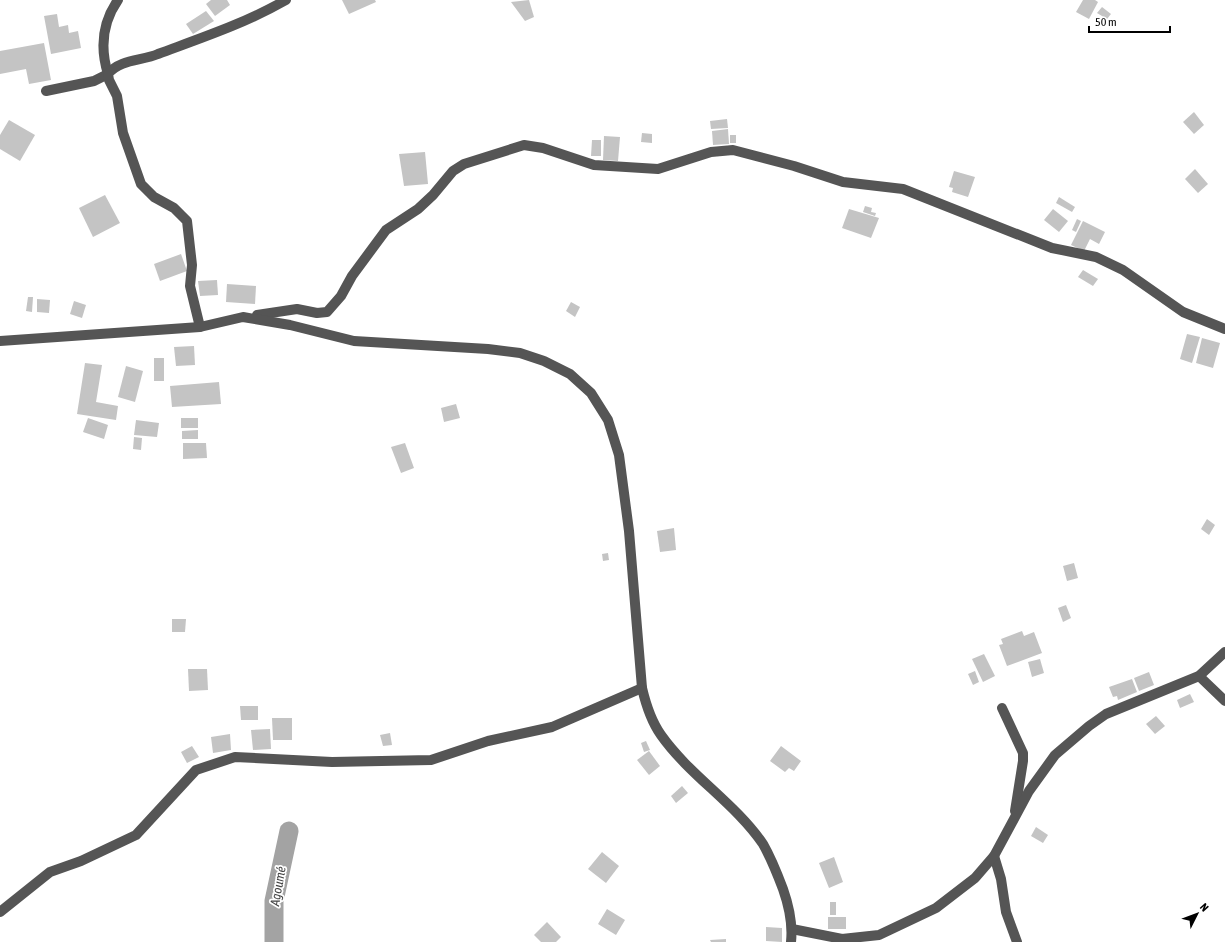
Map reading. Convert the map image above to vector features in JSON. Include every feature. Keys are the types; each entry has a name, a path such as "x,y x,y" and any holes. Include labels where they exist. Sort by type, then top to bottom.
{"street":[{"path":"118,0 112,9 103,34 103,53 109,80 117,96 124,132 140,184 154,197 174,208 187,221 192,265 190,286 200,326"},
{"path":"46,92 94,81 108,74 113,68 130,61 148,58 211,34 286,0"},
{"path":"0,341 200,326 243,317 274,314 297,309 317,313 327,312 341,296 352,276 386,230 418,209 433,195 453,170 464,164 524,145 543,148 594,165 658,169 712,152 733,150 779,161 843,182 903,189 1052,248 1096,257 1123,270 1183,312 1225,329"},
{"path":"243,317 290,325 354,341 488,348 520,353 544,361 570,374 591,393 608,420 619,455 629,531 642,688 649,713 661,735 691,769 744,821 762,844 781,883 788,905 792,929 791,942"},
{"path":"792,929 842,939 879,935 936,908 975,878 994,856 1029,791 1055,754 1106,714 1199,676 1225,652"},
{"path":"1199,676 1225,702"},
{"path":"0,912 50,872 81,861 136,835 196,770 235,757 332,762 431,760 488,741 552,728 642,688"},
{"path":"1002,708 1023,753 1014,817"},
{"path":"994,856 1001,879 1006,912 1017,942"}],"building":[{"path":"211,0 227,0 230,5 215,16 206,4"},
{"path":"342,0 375,0 376,2 349,14"},
{"path":"529,0 534,17 525,21 511,2"},
{"path":"1083,0 1095,0 1098,2 1089,19 1076,12"},
{"path":"1102,7 1111,14 1107,19 1097,13"},
{"path":"206,11 214,21 193,34 186,24"},
{"path":"57,14 59,27 68,25 69,33 78,31 81,48 51,54 44,16"},
{"path":"44,43 51,80 29,84 26,69 0,74 0,51"},
{"path":"1194,112 1204,125 1194,134 1183,122"},
{"path":"727,119 728,128 711,129 710,121"},
{"path":"9,120 35,135 20,161 0,149 0,135"},
{"path":"728,129 729,144 713,145 712,131"},
{"path":"642,133 652,134 652,143 641,142"},
{"path":"730,135 736,135 736,143 730,143"},
{"path":"604,136 620,137 618,161 603,160"},
{"path":"592,140 601,140 601,156 591,156"},
{"path":"425,152 428,184 404,186 399,154"},
{"path":"1195,169 1208,184 1198,193 1185,179"},
{"path":"954,171 975,177 968,197 952,192 953,188 949,187"},
{"path":"105,195 120,223 93,237 79,208"},
{"path":"1059,197 1075,207 1072,212 1056,203"},
{"path":"865,206 872,208 871,212 876,213 875,216 863,212"},
{"path":"849,209 879,218 871,238 842,228"},
{"path":"1053,209 1068,221 1059,232 1044,220"},
{"path":"1077,219 1081,221 1076,232 1072,230"},
{"path":"1083,221 1105,232 1099,244 1090,239 1084,251 1071,245"},
{"path":"181,254 187,271 160,281 154,264"},
{"path":"1083,270 1098,279 1093,286 1078,277"},
{"path":"217,280 218,295 200,296 198,281"},
{"path":"227,284 256,286 255,304 226,302"},
{"path":"28,297 33,297 32,312 26,311"},
{"path":"37,299 50,300 49,313 37,312"},
{"path":"74,301 86,305 82,318 70,314"},
{"path":"571,302 580,307 575,317 566,311"},
{"path":"1187,334 1200,337 1192,363 1180,359"},
{"path":"1202,338 1220,343 1213,368 1196,363"},
{"path":"194,346 195,365 176,366 174,347"},
{"path":"154,358 164,358 164,381 154,381"},
{"path":"85,363 102,365 96,402 118,406 116,420 77,414"},
{"path":"126,366 143,371 135,402 118,397"},
{"path":"219,382 221,404 172,407 170,386"},
{"path":"456,404 460,418 444,422 441,408"},
{"path":"88,418 108,425 104,439 83,432"},
{"path":"181,418 198,418 198,428 181,428"},
{"path":"136,420 159,423 157,437 134,435"},
{"path":"198,430 198,439 182,439 182,431"},
{"path":"134,437 142,438 141,450 133,449"},
{"path":"183,443 206,443 207,458 183,459"},
{"path":"405,443 414,468 401,473 391,447"},
{"path":"1207,519 1215,525 1209,535 1201,529"},
{"path":"674,528 676,550 660,552 657,531"},
{"path":"608,553 609,560 603,561 602,554"},
{"path":"1074,563 1078,578 1067,581 1063,566"},
{"path":"1066,605 1071,618 1063,622 1058,608"},
{"path":"172,619 186,619 185,632 172,632"},
{"path":"1022,631 1024,636 1034,632 1042,653 1007,666 999,645 1003,644 1001,639"},
{"path":"984,654 995,676 983,682 972,659"},
{"path":"1040,659 1044,673 1032,677 1028,662"},
{"path":"188,669 207,669 208,690 189,691"},
{"path":"975,671 979,682 973,685 968,674"},
{"path":"1149,672 1154,685 1139,691 1134,678"},
{"path":"1132,679 1137,692 1118,700 1117,696 1113,697 1109,687"},
{"path":"1190,694 1194,702 1180,708 1177,700"},
{"path":"240,706 258,706 258,720 241,720"},
{"path":"1156,716 1165,726 1155,734 1146,724"},
{"path":"272,718 292,718 292,740 273,740"},
{"path":"270,729 271,749 253,750 251,730"},
{"path":"390,733 392,745 383,746 380,735"},
{"path":"230,734 231,750 213,753 211,737"},
{"path":"646,741 650,750 644,752 641,743"},
{"path":"192,746 199,757 187,763 181,752"},
{"path":"781,746 801,761 794,771 789,768 785,772 770,761"},
{"path":"649,751 660,766 649,775 637,760"},
{"path":"682,786 688,793 676,803 671,796"},
{"path":"1036,827 1048,835 1043,843 1031,836"},
{"path":"602,852 619,866 606,883 588,869"},
{"path":"834,857 843,882 829,888 819,863"},
{"path":"830,902 836,902 836,915 830,915"},
{"path":"607,909 625,920 616,935 598,924"},
{"path":"828,917 846,917 846,929 828,929"},
{"path":"547,922 561,937 556,942 541,942 534,935"},
{"path":"766,927 782,928 782,942 766,941"},
{"path":"726,939 726,942 711,942 710,940"}],"waterway":[{"name":"Agoumé","path":"274,942 274,901 289,831"}]}
